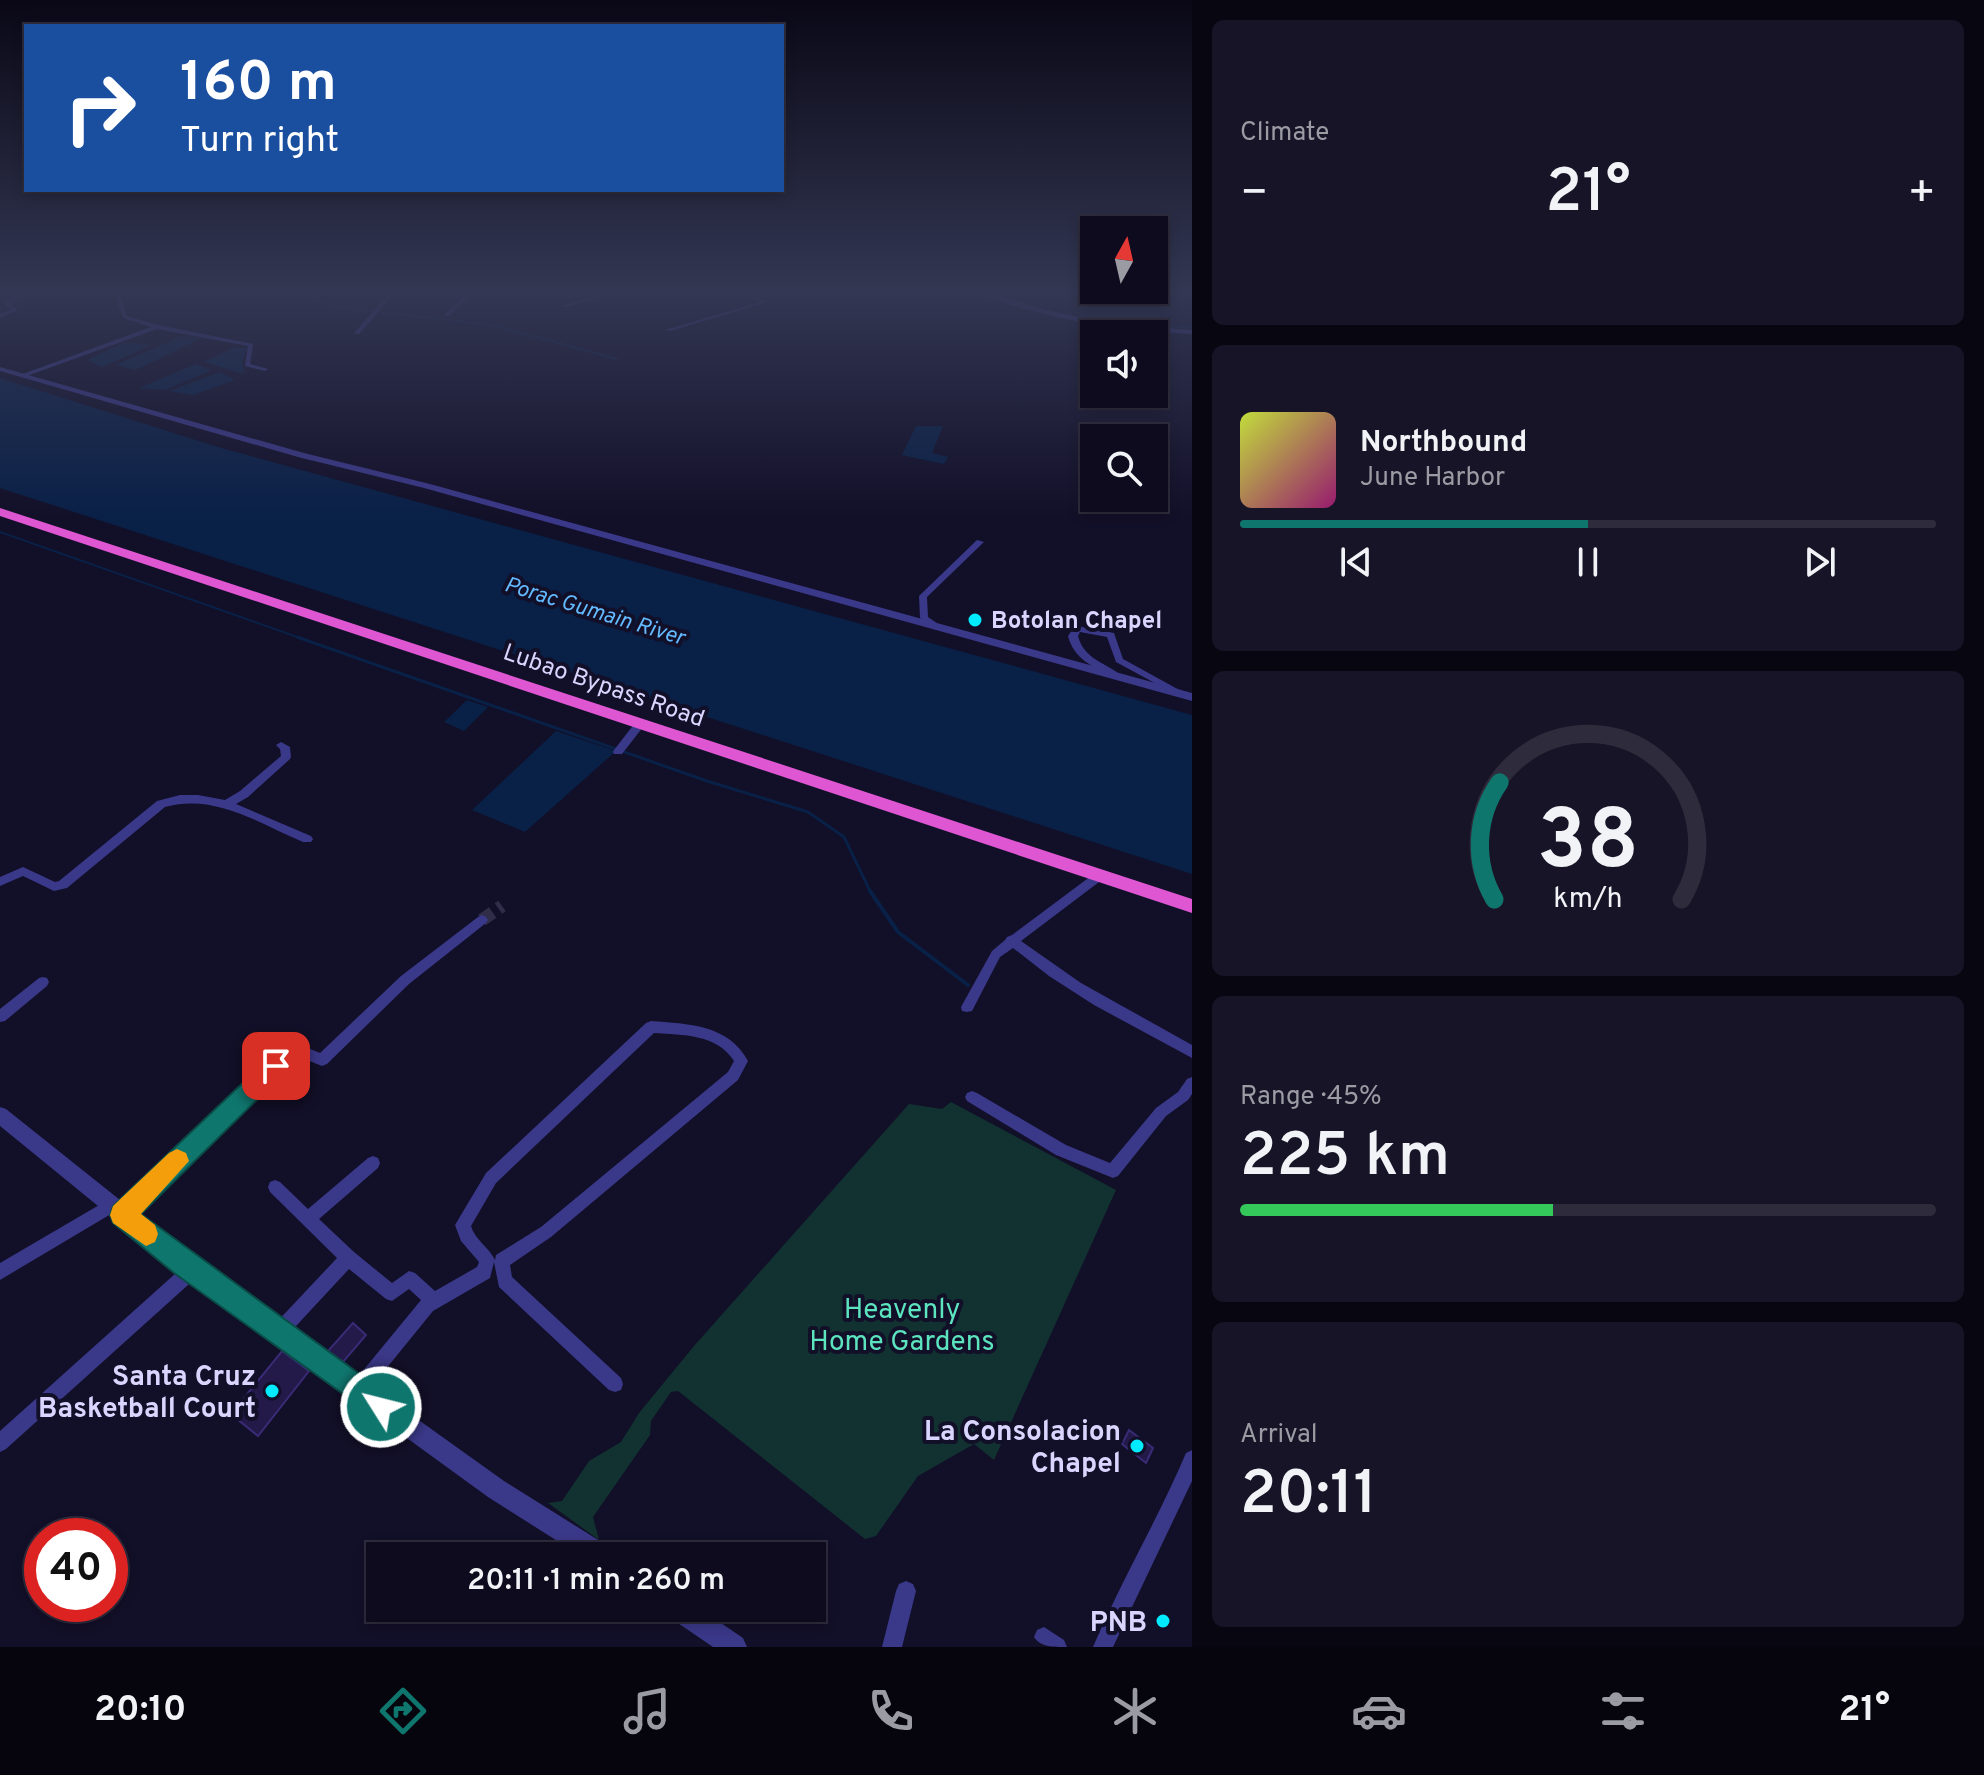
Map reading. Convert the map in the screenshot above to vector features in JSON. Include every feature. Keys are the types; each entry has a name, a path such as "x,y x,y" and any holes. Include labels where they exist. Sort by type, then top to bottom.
{"highway":[{"name":"Lubao Bypass Road","path":"0,512 1192,906"}],"street":[{"path":"22,376 47,367"},
{"path":"255,367 265,369"},
{"path":"0,369 1192,697"},
{"path":"944,630 924,618 923,596 980,542"},
{"path":"1116,675 1079,651 1073,636 1077,629 1111,635 1119,660 1178,693"},
{"path":"620,750 639,725"},
{"path":"229,803 286,757 285,747 281,745"},
{"path":"0,882 23,871 54,887 63,885 161,804 183,800 229,803 307,839"},
{"path":"967,1007 996,954 1099,876"},
{"path":"0,1272 117,1210 291,1053 303,1052 322,1060 405,980 482,920"},
{"path":"1011,940 1050,973 1091,1000 1192,1052"},
{"path":"0,1017 43,982"},
{"path":"358,1390 433,1300 484,1272 487,1260 466,1236 463,1225 491,1178 651,1027 701,1031 737,1053 741,1061 733,1076 546,1232 502,1261 505,1281 615,1384"},
{"path":"972,1097 1061,1150 1113,1171 1157,1116 1183,1096 1192,1083"},
{"path":"0,1115 192,1270 496,1489 581,1542"},
{"path":"308,1219 373,1163"},
{"path":"275,1187 348,1258 392,1293 409,1279 433,1300"},
{"path":"278,1333 348,1258"},
{"path":"484,1266 502,1270"},
{"path":"0,1443 192,1270"},
{"path":"1103,1647 1127,1589 1171,1512 1192,1459"},
{"path":"892,1647 906,1591"},
{"path":"698,1622 734,1647"}],"green space":[{"name":"Heavenly Home Gardens","path":"951,1102 1116,1190 994,1460 974,1444 918,1476 876,1536 865,1539 678,1391 671,1392 651,1421 650,1435 593,1517 599,1540 548,1503 562,1501 589,1461 621,1442 639,1413 694,1346 909,1104 942,1109"}],"water":[{"path":"189,367 212,370 165,390 139,388"},
{"path":"220,367 243,367 244,374"},
{"path":"220,372 235,380 194,395 169,391"},
{"name":"Porac Gumain River","path":"0,378 218,447 1192,715 1192,874 0,488"},
{"path":"916,426 943,426 932,453 948,457 944,464 902,455"},
{"path":"467,700 488,707 464,731 444,722"},
{"path":"556,731 616,751 525,832 472,810"}],"building":[{"path":"353,1323 366,1335 343,1362 328,1351"},
{"name":"Santa Cruz Basketball Court","path":"282,1351 309,1371 258,1436 231,1414"},
{"name":"La Consolacion Chapel","path":"1129,1430 1153,1448 1146,1463 1122,1444"}],"waterway":[{"path":"0,532 303,639"},
{"path":"297,637 707,781 808,812 844,837 870,891"},
{"path":"870,891 898,932 968,985"}],"tunnel":[{"path":"482,920 502,906"}],"slow traffic":[{"path":"146,1234 122,1215 177,1161"}],"place":[{"name":"Botolan Chapel","path":"975,620"},
{"name":"Santa Cruz Basketball Court","path":"272,1391"},
{"name":"La Consolacion Chapel","path":"1137,1446"},
{"name":"PNB","path":"1163,1621"}],"route":[{"path":"276,1066 122,1215 381,1407"}]}
